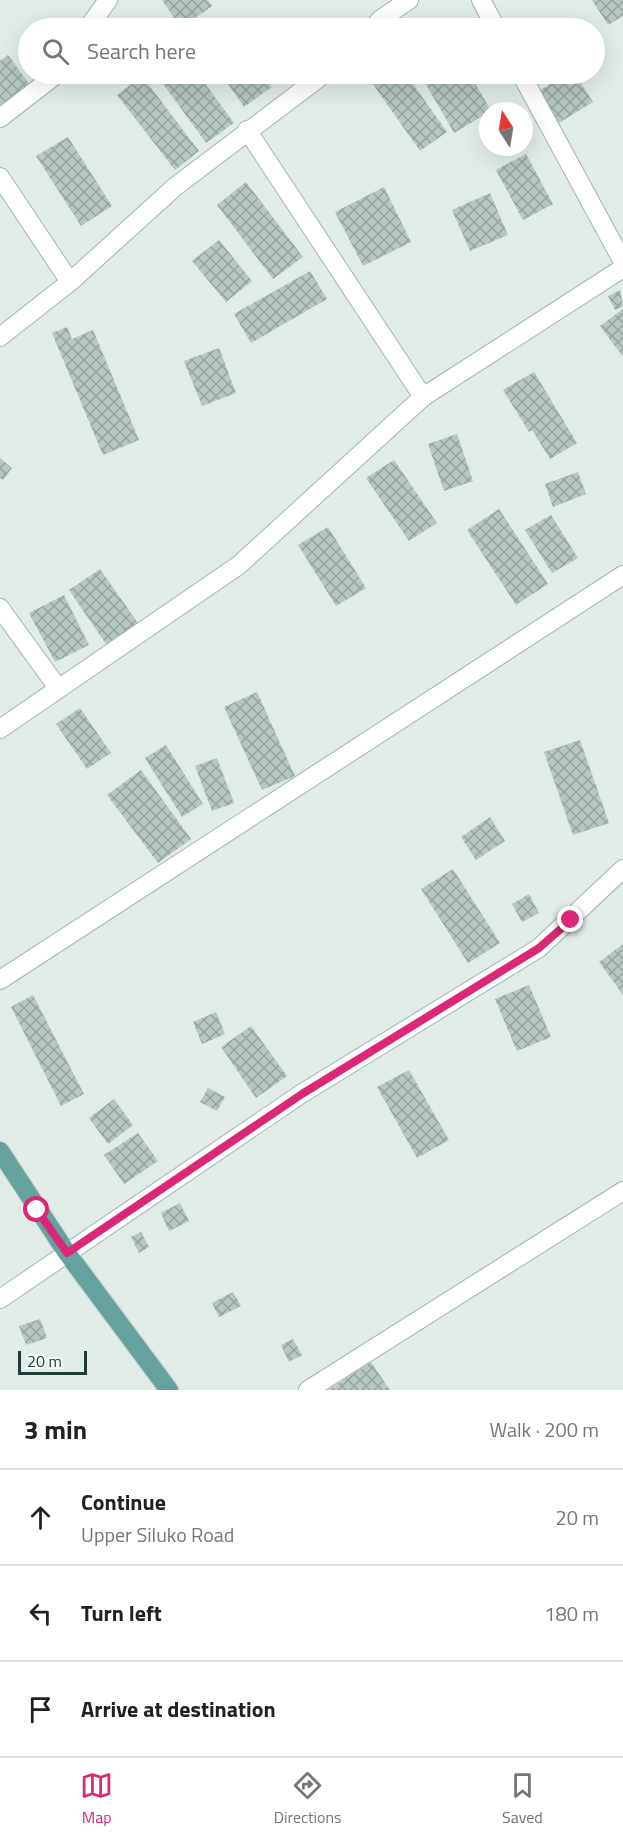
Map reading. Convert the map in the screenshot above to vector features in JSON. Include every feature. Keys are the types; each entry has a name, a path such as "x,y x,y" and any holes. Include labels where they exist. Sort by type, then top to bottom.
{"main road":[{"path":"0,1151 67,1253 169,1390"}],"street":[{"path":"95,18 108,0"},
{"path":"382,18 409,0"},
{"path":"481,0 491,18"},
{"path":"0,118 44,84"},
{"path":"0,337 70,282 176,186 310,84"},
{"path":"526,84 623,262"},
{"path":"247,130 423,397"},
{"path":"0,177 70,282"},
{"path":"0,729 239,565 423,397 623,268"},
{"path":"0,980 623,575"},
{"path":"0,608 58,688"},
{"path":"0,1299 302,1094 539,948 623,869"},
{"path":"308,1390 623,1191"}],"building":[{"path":"162,0 208,0 212,6 195,18 174,18"},
{"path":"592,0 623,0 623,16 608,25"},
{"path":"8,55 18,69 18,84 30,85 0,107 0,61"},
{"path":"131,84 148,84 199,151 175,170 117,95"},
{"path":"163,84 205,84 234,123 206,143"},
{"path":"228,84 270,84 272,87 244,107"},
{"path":"373,84 413,84 447,132 420,151"},
{"path":"426,84 476,84 486,102 479,102 479,118 454,133"},
{"path":"550,84 581,84 593,102 554,126 534,94"},
{"path":"68,137 112,206 81,226 36,156"},
{"path":"522,156 527,156 553,204 523,220 496,170"},
{"path":"246,182 303,257 273,279 217,205"},
{"path":"384,187 411,242 363,266 335,212"},
{"path":"490,193 508,235 470,251 452,210"},
{"path":"219,240 252,281 226,302 192,261"},
{"path":"310,271 327,299 251,343 234,314"},
{"path":"620,290 623,306 615,310 608,296"},
{"path":"623,309 623,357 600,326"},
{"path":"67,327 72,339 93,330 139,440 103,455 52,333"},
{"path":"219,348 236,393 202,406 184,361"},
{"path":"534,372 577,443 550,459 532,430 529,432 503,390"},
{"path":"457,434 473,481 444,491 428,444"},
{"path":"0,458 12,468 3,480 0,478"},
{"path":"394,460 437,523 409,541 366,478"},
{"path":"578,472 586,494 553,507 545,484"},
{"path":"499,509 548,584 516,605 467,530"},
{"path":"551,515 578,558 552,573 525,530"},
{"path":"328,527 366,588 336,606 298,545"},
{"path":"100,569 138,623 106,644 69,590"},
{"path":"64,595 89,645 55,662 29,613"},
{"path":"257,692 295,776 262,790 224,707"},
{"path":"80,708 111,753 87,769 56,724"},
{"path":"580,740 609,823 573,835 544,752"},
{"path":"166,745 203,804 182,817 145,758"},
{"path":"217,758 234,803 212,811 195,766"},
{"path":"141,770 191,839 158,863 107,795"},
{"path":"490,817 505,841 476,860 461,837"},
{"path":"453,869 500,943 468,963 421,889"},
{"path":"529,894 539,913 522,922 512,904"},
{"path":"623,944 623,995 599,962"},
{"path":"529,985 551,1037 517,1051 495,999"},
{"path":"33,995 84,1094 61,1106 11,1007"},
{"path":"216,1012 225,1034 202,1044 193,1022"},
{"path":"251,1026 287,1076 256,1098 221,1047"},
{"path":"409,1070 449,1140 417,1158 377,1087"},
{"path":"208,1088 225,1097 217,1111 200,1102"},
{"path":"114,1099 133,1125 108,1144 89,1118"},
{"path":"138,1133 158,1161 124,1184 104,1155"},
{"path":"180,1203 189,1221 169,1231 161,1213"},
{"path":"141,1232 149,1247 139,1253 131,1237"},
{"path":"233,1292 241,1306 219,1317 212,1303"},
{"path":"40,1319 47,1338 26,1345 19,1326"},
{"path":"293,1339 302,1355 289,1362 281,1345"},
{"path":"371,1362 390,1390 328,1390"}],"route":[{"path":"37,1210 67,1253 302,1094 539,948 571,920"}]}
